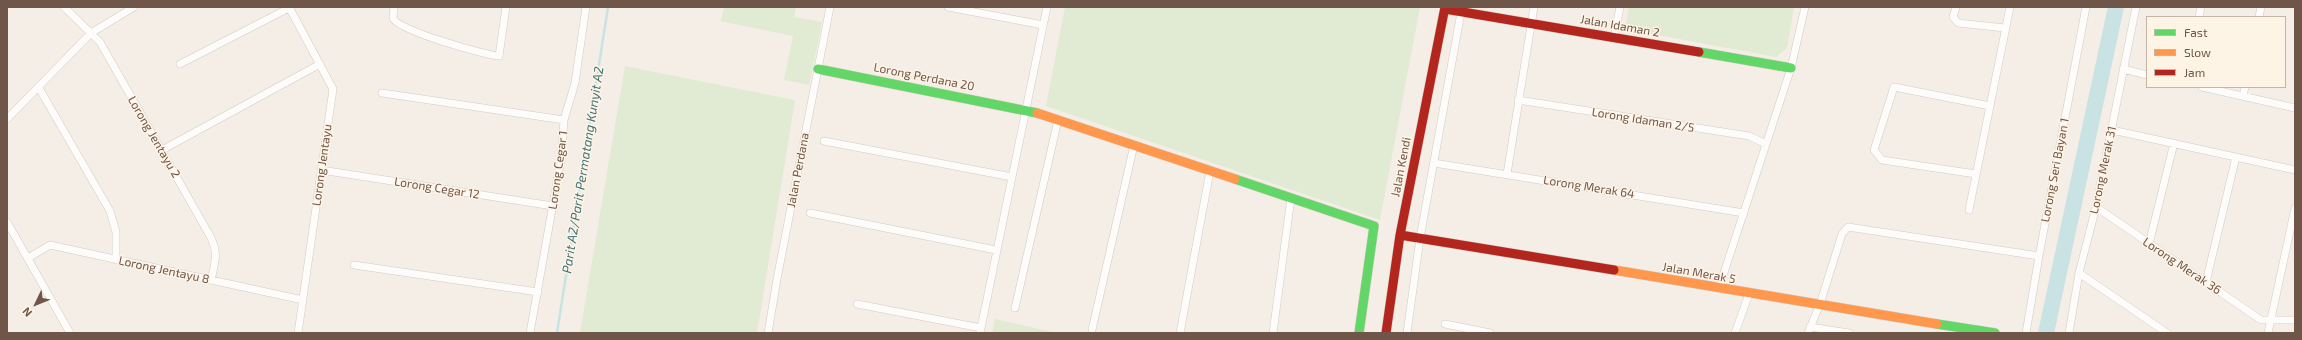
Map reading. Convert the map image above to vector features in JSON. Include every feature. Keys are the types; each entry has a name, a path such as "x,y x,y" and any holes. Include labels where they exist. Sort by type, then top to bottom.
{"street":[{"name":"Lorong Jentayu 2","path":"64,7 100,42 216,248 211,280"},
{"path":"7,119 39,88 65,58 91,33 134,7"},
{"path":"180,64 289,7"},
{"name":"Lorong Jentayu","path":"289,7 333,88 298,333"},
{"path":"394,7 393,18 397,25 429,37 499,56 506,7"},
{"name":"Lorong Cegar 1","path":"530,333 561,160 564,120 575,82 586,7"},
{"name":"Jalan Perdana","path":"768,333 777,279 830,7"},
{"path":"948,7 1043,26"},
{"path":"857,304 980,330 1047,7"},
{"path":"1507,174 1534,7"},
{"path":"1614,38 1620,7"},
{"path":"1719,288 1791,68 1805,7"},
{"path":"1956,7 1953,17 1958,23 2005,28"},
{"path":"1969,210 2010,7"},
{"name":"Lorong Seri Bayan 1","path":"2026,333 2086,7"},
{"name":"Lorong Merak 31","path":"2069,333 2079,273 2096,208 2136,7"},
{"name":"Jalan Idaman 2","path":"1445,8 1461,9 1531,24 1791,68"},
{"name":"Jalan Kendi","path":"1386,333 1400,235 1445,8"},
{"path":"1407,333 1420,238 1461,9"},
{"path":"162,150 320,64"},
{"name":"Lorong Perdana 20","path":"818,69 1026,109 1374,226 1359,333"},
{"path":"2123,69 2146,75"},
{"path":"1976,174 1882,160 1878,157 1874,150 1894,87 1990,106"},
{"path":"39,88 110,211 116,232 116,260"},
{"path":"2207,88 2295,108"},
{"path":"2244,96 2245,88"},
{"path":"382,93 564,120"},
{"name":"Lorong Idaman 2/5","path":"1518,100 1749,136 1766,144"},
{"path":"1015,308 1058,120"},
{"path":"2112,130 2295,170"},
{"path":"824,142 1012,177"},
{"path":"2149,244 2174,143"},
{"path":"1092,330 1134,145"},
{"path":"2206,282 2236,157"},
{"name":"Lorong Merak 64","path":"1434,162 1744,213"},
{"name":"Lorong Cegar 12","path":"321,170 553,206"},
{"path":"1180,333 1210,171"},
{"path":"1273,333 1291,198"},
{"name":"Lorong Merak 36","path":"2096,208 2261,320 2295,319"},
{"path":"2268,333 2295,208"},
{"path":"810,213 996,250"},
{"path":"7,222 70,333"},
{"path":"1849,333 1809,330 1820,304 1842,234 1848,227 2039,256"},
{"name":"Jalan Merak 5","path":"1400,235 1748,294 1820,304 1995,333"},
{"name":"Lorong Jentayu 8","path":"28,258 50,245 303,300"},
{"path":"354,265 538,292"},
{"path":"2079,273 2167,333"},
{"path":"1735,333 1748,294"},
{"path":"1445,324 1490,333"}],"green space":[{"path":"724,7 796,7 794,17 822,22 809,85 784,80 793,36 721,21"},
{"path":"1065,7 1420,7 1380,220 1046,106"},
{"path":"1629,7 1794,7 1787,48 1776,57 1625,29"},
{"path":"625,66 795,100 757,333 580,333"},
{"path":"995,319 1057,333 992,333"}],"waterway":[{"name":"Parit A2/Parit Permatang Kunyit A2","path":"557,333 608,7"},
{"path":"2046,333 2116,7"}],"traffic: fast":[{"path":"1699,52 1791,68"},
{"path":"818,69 1037,113"},
{"path":"1235,179 1374,226 1359,333"},
{"path":"1937,324 1995,333"}],"traffic: slow":[{"path":"1037,113 1235,179"},
{"path":"1614,270 1937,324"}],"traffic: jam":[{"path":"1386,333 1400,235 1445,7"},
{"path":"1445,9 1699,52"},
{"path":"1400,235 1614,270"}]}
